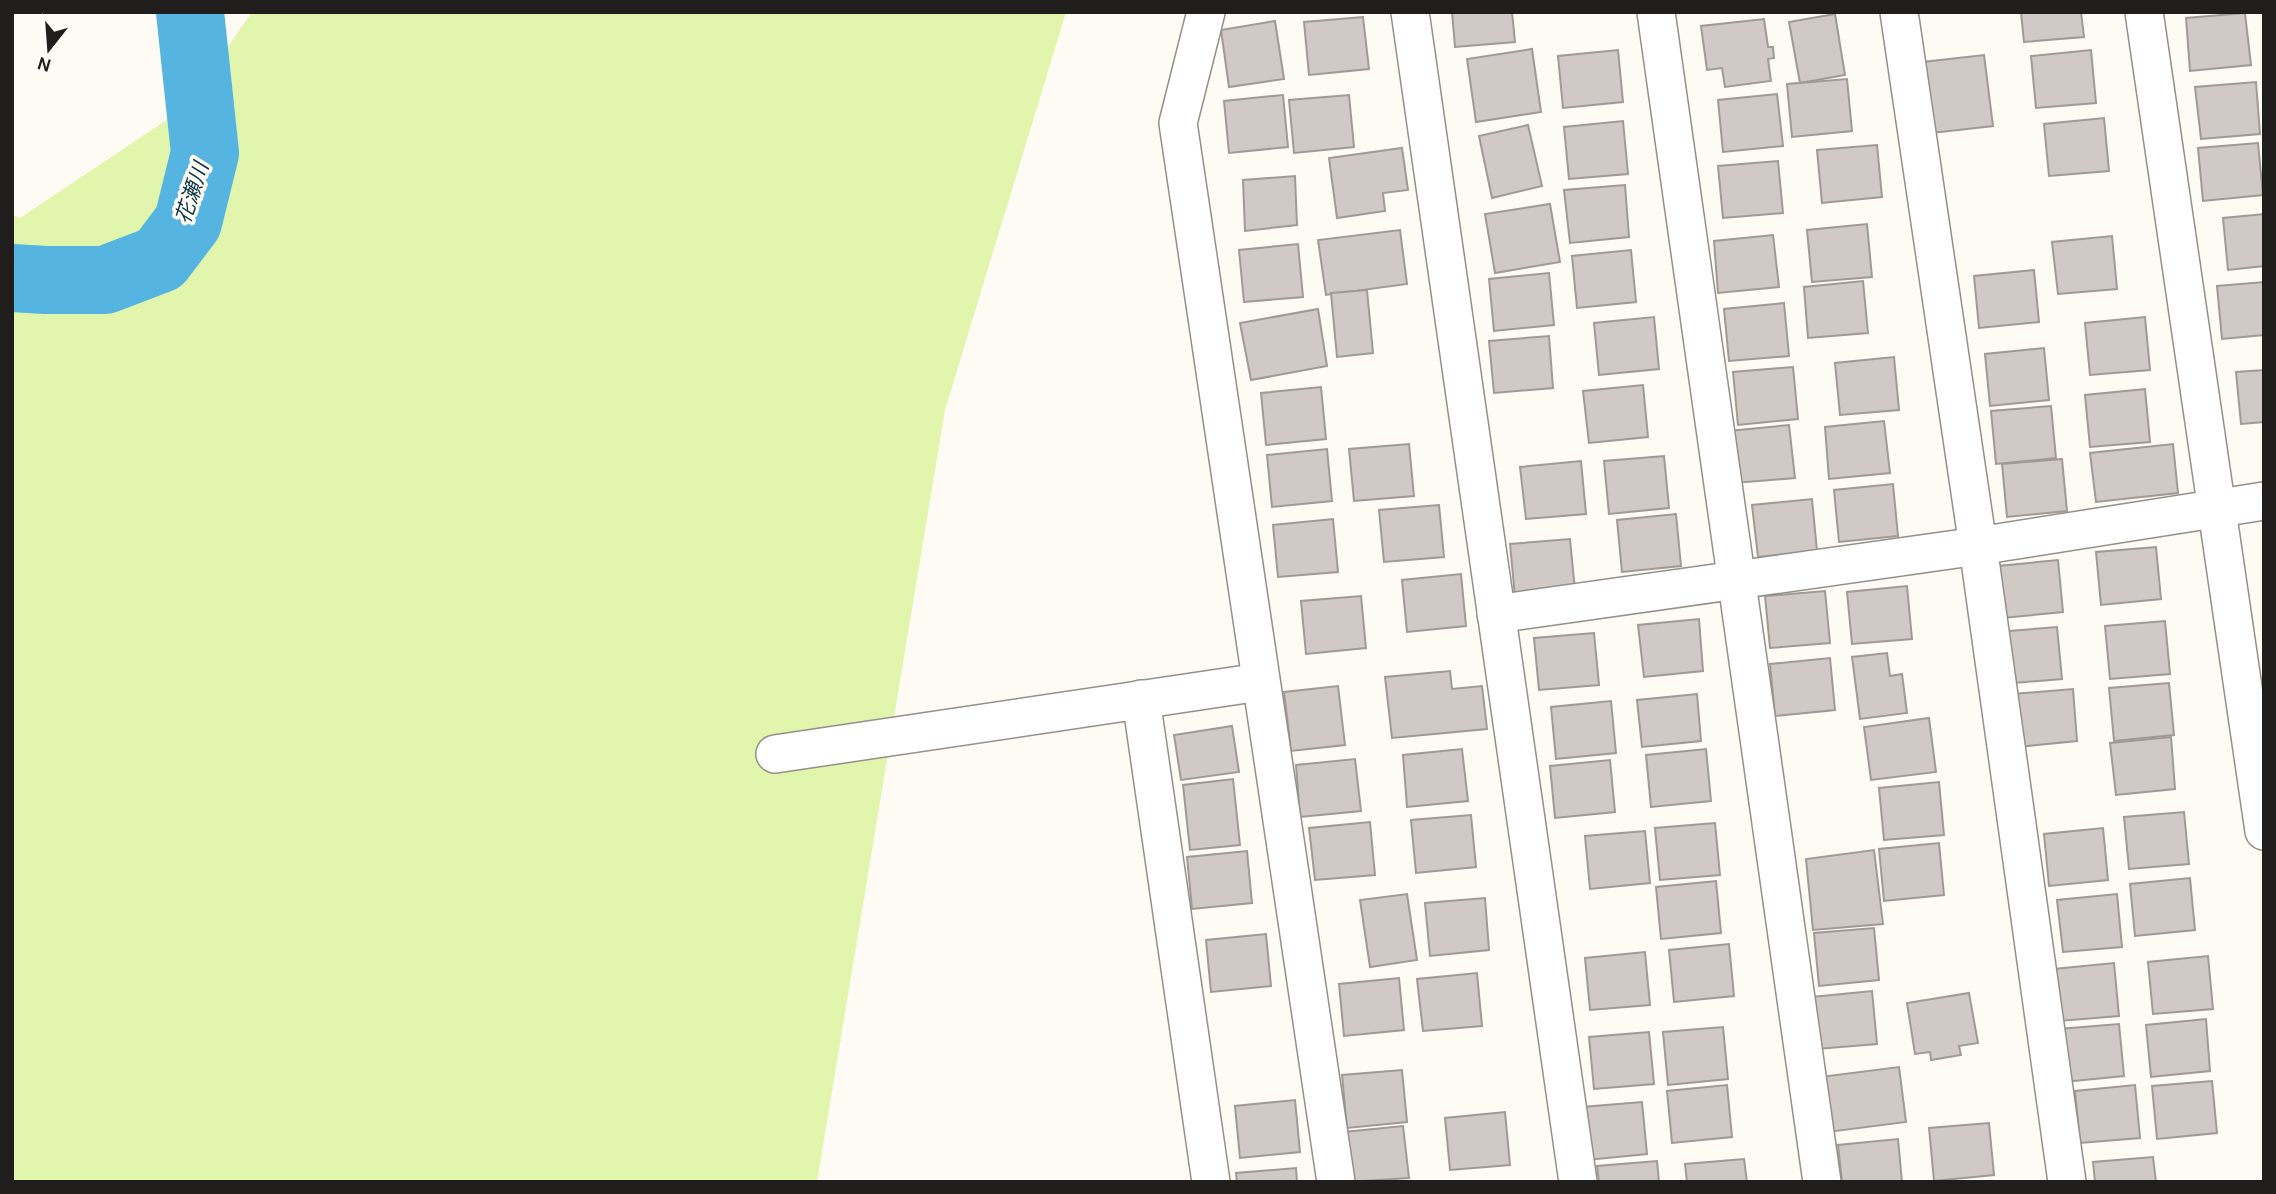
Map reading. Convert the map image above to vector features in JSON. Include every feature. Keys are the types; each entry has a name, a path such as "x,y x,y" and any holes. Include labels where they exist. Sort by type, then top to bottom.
{"street":[{"path":"1206,12 1178,124 1336,1182"},
{"path":"1410,12 1578,1182"},
{"path":"1656,12 1822,1182"},
{"path":"1899,12 1978,546 2067,1182"},
{"path":"2144,12 2264,831"},
{"path":"1496,614 1978,546 2264,500"},
{"path":"775,754 1260,682"},
{"path":"1141,699 1212,1182"}],"green space":[{"path":"252,12 1066,12 945,410 817,1182 12,1182 12,215 20,218 186,107"}],"building":[{"path":"1452,12 1512,12 1515,42 1455,47"},
{"path":"2021,12 2081,12 2084,37 2024,42"},
{"path":"2245,13 2251,65 2190,71 2186,18"},
{"path":"1835,14 1845,75 1800,83 1789,22"},
{"path":"1363,17 1369,69 1309,75 1304,22"},
{"path":"1764,19 1768,47 1773,47 1774,58 1768,59 1771,81 1725,87 1722,68 1707,70 1701,26"},
{"path":"1275,21 1284,79 1229,87 1221,30"},
{"path":"1532,49 1541,112 1476,122 1467,59"},
{"path":"1618,50 1623,102 1563,108 1558,56"},
{"path":"2091,50 2096,103 2036,108 2031,56"},
{"path":"1984,55 1993,126 1932,133 1923,62"},
{"path":"1847,79 1852,131 1792,137 1787,84"},
{"path":"2256,82 2260,134 2201,139 2195,87"},
{"path":"1777,94 1783,146 1723,152 1718,100"},
{"path":"1283,95 1288,147 1229,153 1224,101"},
{"path":"1349,95 1354,147 1294,153 1289,100"},
{"path":"2104,118 2109,171 2049,176 2044,124"},
{"path":"1623,121 1628,174 1569,179 1564,127"},
{"path":"1528,125 1542,186 1492,198 1479,136"},
{"path":"2258,143 2263,195 2203,201 2198,148"},
{"path":"1877,145 1882,197 1822,203 1817,150"},
{"path":"1402,148 1408,190 1383,193 1385,211 1337,218 1329,158"},
{"path":"1778,161 1783,213 1723,218 1718,166"},
{"path":"1295,176 1297,225 1245,231 1243,180"},
{"path":"1625,185 1629,237 1570,243 1564,190"},
{"path":"1550,204 1560,262 1495,273 1485,214"},
{"path":"2264,214 2264,266 2228,270 2223,218"},
{"path":"1867,224 1872,277 1812,282 1807,230"},
{"path":"1400,230 1407,284 1326,295 1318,240"},
{"path":"1773,235 1779,287 1718,293 1714,241"},
{"path":"2112,236 2117,289 2058,294 2052,242"},
{"path":"1298,244 1303,297 1244,302 1239,250"},
{"path":"1631,250 1636,302 1577,308 1572,256"},
{"path":"2034,270 2039,322 1979,328 1974,276"},
{"path":"1549,273 1554,325 1494,331 1489,279"},
{"path":"1863,281 1868,333 1808,338 1804,287"},
{"path":"2264,282 2264,335 2222,339 2217,286"},
{"path":"1367,290 1373,353 1337,357 1331,293"},
{"path":"1784,303 1789,356 1729,361 1724,309"},
{"path":"1318,309 1327,366 1251,380 1240,323"},
{"path":"1654,317 1659,369 1599,375 1594,323"},
{"path":"2145,317 2150,370 2090,375 2085,323"},
{"path":"1549,336 1553,388 1494,393 1489,341"},
{"path":"2044,348 2049,400 1990,406 1985,354"},
{"path":"1894,357 1899,410 1840,415 1835,363"},
{"path":"1793,367 1798,419 1738,425 1733,372"},
{"path":"2264,370 2264,422 2241,424 2236,372"},
{"path":"1643,385 1648,437 1589,443 1583,391"},
{"path":"1321,387 1326,439 1266,445 1261,393"},
{"path":"2145,389 2150,442 2090,447 2085,395"},
{"path":"2051,406 2056,458 1996,464 1991,411"},
{"path":"1884,421 1890,473 1829,479 1825,427"},
{"path":"1789,425 1795,478 1734,483 1729,431"},
{"path":"1409,444 1414,496 1354,501 1349,449"},
{"path":"2173,444 2178,493 2096,502 2090,453"},
{"path":"1327,449 1332,501 1272,507 1267,455"},
{"path":"1664,456 1669,508 1609,514 1604,461"},
{"path":"2062,459 2067,511 2007,517 2002,464"},
{"path":"1581,461 1586,514 1526,519 1520,467"},
{"path":"1893,484 1898,536 1839,542 1834,490"},
{"path":"1812,499 1817,551 1758,557 1752,505"},
{"path":"1439,505 1444,557 1384,562 1379,510"},
{"path":"1676,514 1681,566 1622,572 1617,520"},
{"path":"1333,519 1338,572 1278,577 1273,525"},
{"path":"1570,539 1575,591 1515,597 1510,544"},
{"path":"2156,547 2161,599 2101,605 2096,552"},
{"path":"2058,560 2063,612 2003,618 1998,566"},
{"path":"1461,574 1466,626 1407,632 1402,580"},
{"path":"1907,586 1912,639 1852,644 1847,592"},
{"path":"1825,591 1830,643 1770,648 1765,596"},
{"path":"1361,596 1366,648 1306,654 1301,601"},
{"path":"1699,619 1703,671 1644,677 1638,625"},
{"path":"2165,621 2170,674 2110,679 2105,626"},
{"path":"2057,627 2062,679 2002,684 1997,632"},
{"path":"1594,633 1599,685 1539,690 1534,638"},
{"path":"1887,653 1890,676 1902,674 1907,713 1860,719 1852,657"},
{"path":"1830,658 1835,710 1775,716 1770,664"},
{"path":"1450,671 1452,689 1482,686 1487,729 1392,738 1385,677"},
{"path":"2169,683 2174,735 2114,741 2109,688"},
{"path":"1338,686 1345,745 1291,751 1284,692"},
{"path":"2073,689 2077,741 2018,747 2013,694"},
{"path":"1697,694 1701,741 1642,747 1637,700"},
{"path":"1611,701 1616,753 1556,759 1551,707"},
{"path":"1929,718 1936,772 1871,780 1864,727"},
{"path":"1232,726 1239,772 1181,780 1174,735"},
{"path":"2171,737 2175,789 2116,795 2110,743"},
{"path":"1462,749 1468,801 1407,807 1403,755"},
{"path":"1706,749 1711,801 1651,807 1646,755"},
{"path":"1355,759 1361,811 1300,817 1296,765"},
{"path":"1610,760 1615,812 1555,818 1550,766"},
{"path":"1233,779 1240,845 1190,850 1183,785"},
{"path":"1939,782 1944,835 1884,840 1879,788"},
{"path":"2184,812 2189,864 2129,869 2124,817"},
{"path":"1471,815 1476,867 1416,873 1411,820"},
{"path":"1370,822 1375,875 1315,880 1309,828"},
{"path":"1715,823 1720,875 1660,880 1655,828"},
{"path":"2103,828 2108,880 2049,886 2044,834"},
{"path":"1645,831 1650,883 1590,889 1585,836"},
{"path":"1939,843 1944,895 1884,901 1879,849"},
{"path":"1874,850 1883,924 1813,930 1806,859"},
{"path":"1247,851 1252,903 1192,909 1187,857"},
{"path":"2190,878 2195,930 2135,936 2130,884"},
{"path":"1716,881 1721,933 1661,939 1656,887"},
{"path":"1407,894 1417,960 1370,967 1360,900"},
{"path":"2117,894 2122,947 2063,952 2057,900"},
{"path":"1485,898 1489,950 1430,956 1425,903"},
{"path":"1874,928 1879,980 1819,986 1814,933"},
{"path":"1266,934 1271,986 1211,992 1206,940"},
{"path":"1729,944 1734,996 1674,1002 1669,950"},
{"path":"1645,952 1650,1005 1590,1010 1585,958"},
{"path":"2208,956 2213,1009 2153,1014 2148,962"},
{"path":"2114,963 2119,1016 2059,1021 2054,969"},
{"path":"1477,973 1482,1026 1423,1031 1417,979"},
{"path":"1399,978 1404,1030 1344,1036 1339,984"},
{"path":"1872,991 1877,1044 1817,1049 1812,997"},
{"path":"1969,993 1978,1043 1959,1046 1961,1055 1931,1060 1930,1052 1915,1054 1907,1003"},
{"path":"2206,1019 2210,1071 2151,1077 2146,1025"},
{"path":"2119,1024 2124,1076 2064,1082 2059,1029"},
{"path":"1723,1027 1728,1079 1668,1085 1663,1032"},
{"path":"1649,1032 1654,1084 1594,1089 1589,1037"},
{"path":"1899,1067 1906,1122 1828,1132 1820,1077"},
{"path":"1402,1070 1407,1122 1347,1128 1342,1075"},
{"path":"2212,1081 2217,1133 2157,1139 2152,1086"},
{"path":"1727,1085 1732,1137 1672,1143 1667,1091"},
{"path":"2135,1085 2140,1138 2080,1143 2075,1091"},
{"path":"1295,1100 1300,1152 1240,1158 1235,1106"},
{"path":"1642,1102 1647,1154 1587,1160 1582,1107"},
{"path":"1505,1112 1510,1165 1450,1170 1445,1118"},
{"path":"1989,1123 1994,1175 1934,1181 1929,1128"},
{"path":"1403,1126 1409,1178 1349,1182 1344,1132"},
{"path":"1898,1139 1902,1182 1842,1182 1838,1145"},
{"path":"2153,1157 2156,1182 2095,1182 2093,1162"},
{"path":"1744,1159 1747,1182 1687,1182 1685,1164"},
{"path":"1657,1161 1659,1182 1599,1182 1597,1166"},
{"path":"1296,1168 1297,1182 1237,1182 1236,1173"}],"waterway":[{"name":"花瀬川","path":"12,278 105,280 160,259 188,222 205,153 190,12"}]}
